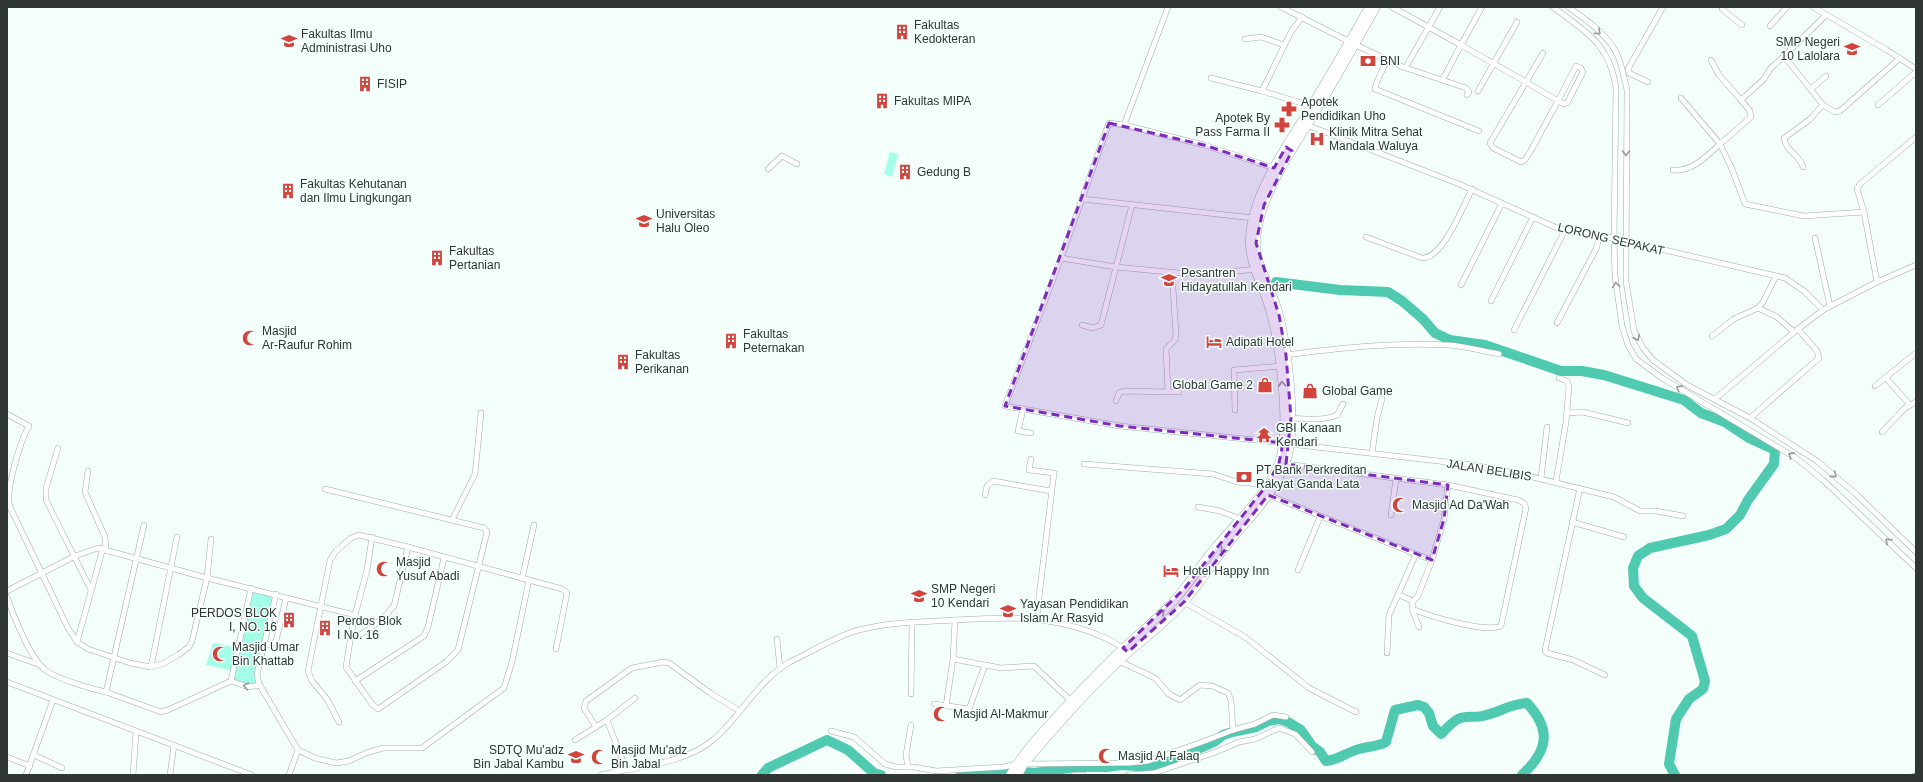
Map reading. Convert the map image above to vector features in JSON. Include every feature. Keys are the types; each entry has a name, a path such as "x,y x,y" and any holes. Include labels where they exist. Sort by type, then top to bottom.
{"highway":[{"path":"1032,749 1119,661 1126,650 1184,602 1209,567 1268,495 1286,464 1286,355 1279,316 1249,244 1253,218 1263,191 1274,168 1307,125 1353,43 1369,7"},
{"path":"1358,33 1376,7"},
{"path":"1010,775 1019,767 1071,701 1126,650 1174,601 1214,548 1240,519 1267,484 1279,462 1287,444 1291,418 1286,400 1273,318 1259,268 1256,243 1259,219 1289,149 1311,106 1353,43"}],"street":[{"path":"1124,125 1168,7"},
{"path":"1281,7 1387,60 1461,86 1469,92 1467,95"},
{"path":"1392,7 1494,63 1526,82 1558,101 1564,104 1567,103 1583,72 1581,68 1575,66 1558,101 1524,161 1521,162 1490,145 1493,137 1526,82 1543,53"},
{"path":"1407,65 1440,7"},
{"path":"1444,77 1482,7"},
{"path":"1552,7 1585,30 1602,48 1614,70 1616,88 1614,238 1615,276 1622,326 1628,345 1636,359 1662,378 1796,458 1823,480 1916,568"},
{"path":"1568,7 1580,15 1609,41 1617,54 1627,90 1626,281 1628,302 1634,332 1643,348 1653,360 1687,385 1750,418 1817,461 1857,495 1916,552"},
{"path":"1648,82 1630,74 1628,69 1663,7"},
{"path":"1770,26 1787,7"},
{"path":"1812,7 1900,58 1916,70 1878,105"},
{"path":"1721,8 1742,25"},
{"path":"1740,100 1764,79 1770,69 1826,15"},
{"path":"1262,91 1291,32 1302,17"},
{"path":"1478,91 1517,22"},
{"path":"1245,39 1261,37 1284,45"},
{"path":"1784,56 1824,105 1835,112 1840,111 1900,58"},
{"path":"1387,60 1375,89 1479,131"},
{"path":"1673,170 1687,169 1706,156 1751,117 1750,112 1716,72 1711,60"},
{"path":"1811,89 1826,76"},
{"path":"1211,78 1262,91 1311,106"},
{"path":"1681,98 1720,144 1746,205 1804,216 1864,212"},
{"path":"1803,167 1802,162 1787,149 1784,138 1808,120 1824,105"},
{"path":"1259,268 1200,275 1116,267 1061,258 1108,125 1111,123 1218,149 1274,168"},
{"name":"LORONG SEPAKAT","path":"1307,125 1472,190 1565,230 1614,238 1776,276 1793,282 1823,310"},
{"path":"1877,282 1864,212 1857,189 1860,184 1916,138"},
{"path":"768,169 782,156 797,164"},
{"path":"1366,238 1422,258 1428,258 1441,248 1472,190"},
{"path":"1082,199 1253,218"},
{"path":"1461,285 1502,203"},
{"path":"1082,325 1093,328 1101,325 1132,205"},
{"path":"1491,301 1533,217"},
{"path":"1514,330 1565,230"},
{"path":"1557,323 1596,249 1600,235"},
{"path":"1815,238 1830,306"},
{"name":"JALAN BELIBIS","path":"1061,258 1005,406 1120,426 1473,465 1541,478 1580,488 1618,499 1640,511 1656,511 1683,516"},
{"path":"1715,399 1823,310 1877,282 1916,265"},
{"path":"1168,392 1166,349 1175,340 1176,334 1172,273"},
{"path":"1712,336 1734,319 1758,308 1768,295 1776,276"},
{"path":"1750,418 1819,358 1819,353 1796,331 1777,317 1758,308"},
{"path":"1286,355 1354,347 1437,345 1456,346 1499,354"},
{"path":"1875,386 1916,353"},
{"path":"1235,410 1234,370 1280,366"},
{"path":"1556,482 1567,413 1569,386 1567,382 1559,378"},
{"path":"1886,378 1910,405"},
{"path":"1116,401 1119,393 1124,390 1179,392"},
{"path":"1372,453 1376,418 1382,399"},
{"path":"1882,432 1910,405 1916,402"},
{"path":"1291,418 1331,418 1337,415 1343,404"},
{"path":"1023,409 1018,431 1031,433"},
{"path":"1567,413 1583,412 1628,422"},
{"path":"452,520 475,474 481,413"},
{"path":"7,414 29,426 20,445 9,502 68,628 77,642 85,648 114,658 151,667 168,660 190,645 207,578 211,539"},
{"path":"1541,478 1547,427"},
{"path":"58,448 45,496 91,590"},
{"path":"1030,459 1029,470 1054,473 1038,605 1038,618"},
{"path":"1084,464 1213,474 1237,482 1267,484"},
{"path":"1286,464 1448,485 1518,500 1526,505 1502,624 1500,626 1493,627 1441,620 1412,608"},
{"path":"77,642 91,590 105,548 105,537 85,492 88,471"},
{"path":"1391,515 1396,479"},
{"path":"985,495 987,486 993,481 1051,491"},
{"path":"1419,627 1412,608 1413,601 1418,596 1432,560 1444,519 1448,485"},
{"path":"1580,488 1545,650 1547,653 1579,663 1605,674"},
{"path":"325,489 486,529 467,616 455,654 413,686 378,708 374,706 345,665 355,615 367,570 372,537"},
{"path":"1268,495 1320,517 1432,560"},
{"path":"1198,507 1220,511 1240,519"},
{"path":"1298,570 1320,517"},
{"path":"1572,522 1624,537"},
{"path":"106,692 144,525"},
{"path":"522,579 534,525"},
{"path":"339,722 327,699 312,681 308,671 319,607 332,556 354,537 359,535 372,537 444,558 558,588 567,593 556,648"},
{"path":"151,667 177,537"},
{"path":"351,635 360,635 368,630 385,616 394,606 408,547"},
{"path":"7,591 75,556 92,549 105,548 207,578 276,594 319,607 355,615"},
{"path":"1387,653 1389,615 1416,554"},
{"path":"355,681 424,636 428,627 444,558"},
{"path":"276,594 257,674 260,685 298,750 315,758 336,763 348,761 366,753 383,748 417,749 429,745 476,707 504,688 512,662 529,580"},
{"path":"232,682 250,588"},
{"path":"1399,595 1413,601"},
{"path":"7,597 17,622 40,666"},
{"path":"264,644 271,645 276,641 286,598"},
{"path":"1184,602 1245,637 1309,688 1356,712"},
{"path":"600,775 674,759 694,752 714,739 768,679 780,669 854,631 885,625 912,623 998,617 1038,618 1081,628 1111,640 1126,650"},
{"path":"946,706 953,659 955,620"},
{"path":"911,694 912,623"},
{"path":"777,639 780,669"},
{"path":"7,653 40,666 53,674 161,712 232,682 248,687 260,685"},
{"path":"953,659 1006,669 1034,666 1071,701"},
{"path":"1119,661 1155,678 1169,694 1180,700 1200,685 1212,686 1228,693 1231,700 1232,730"},
{"path":"596,727 584,708 586,701 632,668 663,662 669,663 710,694 740,711"},
{"path":"934,704 969,709 984,665"},
{"path":"7,682 252,775"},
{"path":"575,740 607,720 636,698"},
{"path":"26,775 53,700"},
{"path":"831,731 854,737 886,764 896,767 936,771 1148,761 1232,730 1254,724 1273,715 1286,717"},
{"path":"607,720 626,770"},
{"path":"908,767 906,755 911,725"},
{"path":"1128,775 1154,773 1216,752 1239,742 1255,739 1278,728 1295,734 1312,752"},
{"path":"133,775 136,732"},
{"path":"170,775 174,745"},
{"path":"289,775 298,750"},
{"path":"34,755 62,768"},
{"path":"7,757 30,766"},
{"path":"1070,775 1083,775"}],"highlighted area":[{"path":"1109,123 1204,145 1274,168 1286,147 1292,151 1264,205 1256,243 1279,315 1286,355 1291,418 1286,464 1448,485 1444,519 1432,560 1268,495 1184,602 1128,652 1123,648 1184,589 1267,485 1279,463 1283,443 1120,426 1005,406"}],"green space":[{"path":"890,152 898,154 892,177 884,174"},
{"path":"251,588 275,595 264,644 258,685 248,687 231,681 234,671 206,665 213,643 238,648"}],"waterway":[{"path":"1276,282 1340,290 1388,292 1402,301 1423,319 1435,333 1450,340 1485,345 1561,371 1582,371 1604,375 1684,400 1701,413 1725,422 1749,438 1775,450 1774,464 1748,500 1740,515 1726,529 1709,535 1650,548 1638,556 1633,568 1634,586 1643,598 1692,636 1705,681 1703,689 1689,699 1676,719 1669,764 1675,775"},
{"path":"961,775 984,771 1003,770 1035,773 1075,767 1107,767 1121,765 1150,767 1178,758 1214,742 1223,735 1256,727 1268,721 1279,719 1288,722 1301,730 1312,746 1320,752 1326,761 1335,759 1355,750 1386,742 1395,710 1418,705 1424,707 1429,713 1433,726 1441,734 1458,719 1482,716 1515,705 1527,703 1540,722 1544,740 1542,749 1537,757 1522,775"},
{"path":"762,775 768,768 827,740 848,750 874,773 881,775"},
{"path":"1910,775 1916,773"}],"place":[{"name":"Fakultas Kedokteran","path":"902,32"},
{"name":"Fakultas Ilmu Administrasi Uho","path":"289,41"},
{"name":"SMP Negeri 10 Lalolara","path":"1852,49"},
{"name":"BNI","path":"1368,61"},
{"name":"FISIP","path":"365,84"},
{"name":"Fakultas MIPA","path":"882,101"},
{"name":"Apotek Pendidikan Uho","path":"1289,109"},
{"name":"Apotek By Pass Farma II","path":"1282,125"},
{"name":"Klinik Mitra Sehat Mandala Waluya","path":"1317,139"},
{"name":"Gedung B","path":"905,172"},
{"name":"Fakultas Kehutanan dan Ilmu Lingkungan","path":"288,191"},
{"name":"Universitas Halu Oleo","path":"644,221"},
{"name":"Fakultas Pertanian","path":"437,258"},
{"name":"Pesantren Hidayatullah Kendari","path":"1169,280"},
{"name":"Masjid Ar-Raufur Rohim","path":"250,338"},
{"name":"Fakultas Peternakan","path":"731,341"},
{"name":"Adipati Hotel","path":"1214,342"},
{"name":"Fakultas Perikanan","path":"623,362"},
{"name":"Global Game 2","path":"1265,385"},
{"name":"Global Game","path":"1310,391"},
{"name":"GBI Kanaan Kendari","path":"1264,435"},
{"name":"PT Bank Perkreditan Rakyat Ganda Lata","path":"1244,477"},
{"name":"Masjid Ad Da'Wah","path":"1400,505"},
{"name":"Masjid Yusuf Abadi","path":"384,569"},
{"name":"Hotel Happy Inn","path":"1171,571"},
{"name":"SMP Negeri 10 Kendari","path":"919,596"},
{"name":"Yayasan Pendidikan Islam Ar Rasyid","path":"1008,611"},
{"name":"PERDOS BLOK I, NO. 16","path":"289,620"},
{"name":"Perdos Blok I No. 16","path":"325,628"},
{"name":"Masjid Umar Bin Khattab","path":"220,654"},
{"name":"Masjid Al-Makmur","path":"941,714"},
{"name":"Masjid Al Falaq","path":"1106,756"},
{"name":"SDTQ Mu'adz Bin Jabal Kambu","path":"576,757"},
{"name":"Masjid Mu'adz Bin Jabal","path":"599,757"}]}
